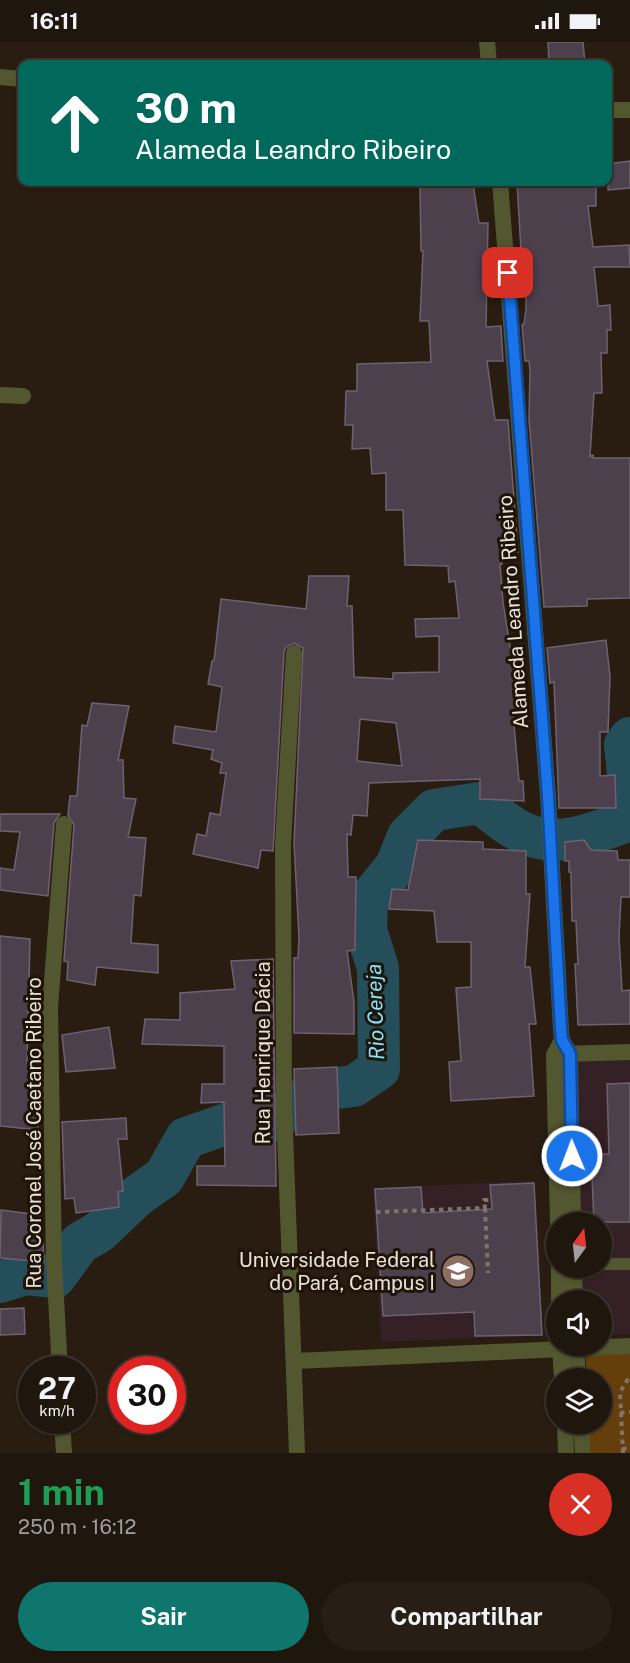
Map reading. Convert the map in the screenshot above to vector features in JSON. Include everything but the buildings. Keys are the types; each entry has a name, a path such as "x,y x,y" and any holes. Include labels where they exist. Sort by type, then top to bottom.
{"street":[{"path":"487,42 489,60"},
{"path":"0,77 18,79"},
{"path":"612,110 630,110"},
{"name":"Alameda Leandro Ribeiro","path":"500,186 548,796 572,1212"},
{"path":"0,395 23,396"},
{"name":"Rua Henrique Dácia","path":"294,653 283,843 284,1106 297,1453"},
{"name":"Rua Coronel José Caetano Ribeiro","path":"59,1356 54,1262 50,1008 64,824"},
{"path":"562,1050 630,1052"},
{"name":"Alameda Leandro Ribeiro","path":"558,1212 562,1050"},
{"path":"612,1346 630,1346"},
{"path":"295,1361 546,1348"},
{"path":"63,1434 64,1453"},
{"path":"565,1434 566,1453"},
{"path":"582,1434 583,1453"}],"lane":[{"path":"612,1264 630,1264"}],"path":[{"path":"488,1273 484,1200 491,1200"},
{"path":"376,1212 485,1208"},
{"path":"630,1376 620,1392 622,1451 630,1448"},
{"path":"621,1413 630,1413"}],"shaded area":[{"path":"630,1058 630,1334 612,1335 612,1290 583,1290 582,1278 612,1278 612,1212 581,1212 575,1059"},
{"name":"Universidade Federal do Pará, Campus I","path":"534,1181 542,1335 381,1342 373,1188"},
{"path":"630,1344 630,1453 591,1453 590,1434 612,1434 612,1368 586,1368 586,1356 612,1356 612,1345"}],"waterway":[{"name":"Rio Cereja","path":"0,1282 26,1274 55,1277 80,1243 99,1232 137,1196 164,1177 186,1138 229,1123 269,1122 300,1104 312,1091 354,1086 379,1069 378,968 366,930 367,902 396,866 408,836 434,810 480,803 520,831 551,840 575,838 624,822 629,785 625,745 630,738"}],"place":[{"name":"Universidade Federal do Pará, Campus I","path":"458,1271"}],"route":[{"path":"508,273 548,796 561,1030 562,1040 570,1054 572,1156"}]}
